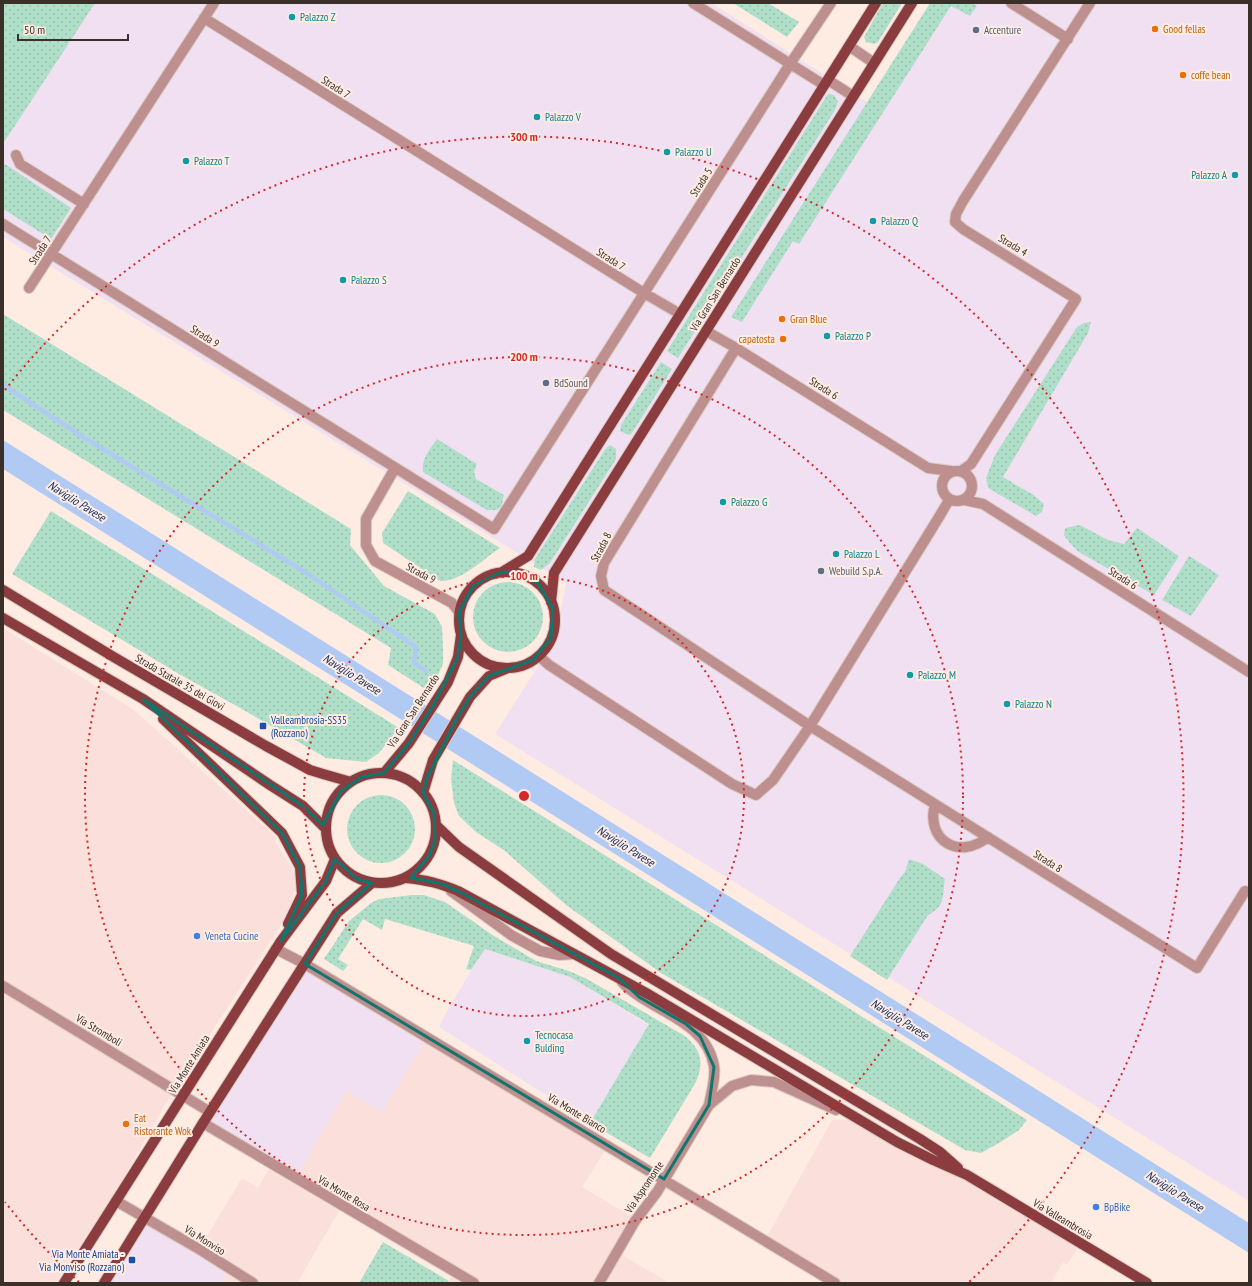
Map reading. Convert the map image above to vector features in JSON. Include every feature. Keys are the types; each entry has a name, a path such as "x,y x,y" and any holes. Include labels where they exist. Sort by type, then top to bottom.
{"main road":[{"name":"Via Gran San Bernardo","path":"502,572 528,556 876,3"},
{"name":"Via Gran San Bernardo","path":"551,602 554,573 912,3"},
{"path":"423,793 433,760 470,697 489,676 496,672 513,668 527,664 539,656 548,644 554,631 555,616 551,602 543,589 531,579 517,573 502,572 487,576 474,585 464,597 459,612 459,620 461,635 472,654 484,662 498,667 513,668"},
{"name":"Strada Statale 35 dei Giovi","path":"3,590 266,746 310,770 351,782"},
{"path":"3,618 143,699 303,806 326,829"},
{"name":"Via Gran San Bernardo","path":"384,773 409,743 448,682 458,657 461,635"},
{"path":"143,699 282,833 300,866 302,895 278,945"},
{"path":"384,773 399,776 412,783 423,793 430,802 436,825 434,841 429,856 419,868 406,878 390,883 372,883 357,879 345,870 335,859 328,845 326,829 327,815 332,802 340,791 351,782 367,775 384,773"},
{"path":"436,825 459,847 611,954 920,1139 940,1152 967,1175"},
{"name":"Via Monte Amiata","path":"64,1283 278,945 326,880 335,859"},
{"path":"406,878 439,883 458,891 648,994 897,1142 967,1175"},
{"path":"104,1283 203,1123 337,913 372,883"},
{"name":"Via Valleambrosia","path":"967,1175 1147,1283"}],"street":[{"path":"204,18 214,3"},
{"path":"694,3 790,64 853,96"},
{"name":"Strada 5","path":"644,293 790,64 831,3"},
{"path":"1011,3 1068,39"},
{"name":"Strada 4","path":"963,477 1076,298 963,229 956,222 956,214 1090,3"},
{"name":"Strada 7","path":"29,288 204,18 680,314"},
{"path":"849,46 874,63"},
{"path":"16,155 20,164 84,204"},
{"name":"Strada 9","path":"3,224 494,529 644,293"},
{"name":"Strada 6","path":"706,331 736,348 928,468 963,477 983,504"},
{"name":"Strada 8","path":"736,348 604,563 601,576 604,590 810,726 1197,968 1248,890"},
{"name":"Strada 9","path":"395,468 366,519 366,545 375,562 452,603 459,612"},
{"name":"Strada 6","path":"928,468 941,487"},
{"name":"Strada 4","path":"941,487 944,478 963,477"},
{"name":"Strada 4","path":"963,477 971,492 964,500"},
{"path":"941,487 942,492 949,500 959,502 964,500"},
{"path":"539,656 549,665 726,780 756,795 773,780 810,726 949,500"},
{"name":"Strada 6","path":"964,500 983,504 1249,672"},
{"path":"935,804 932,820 934,828 945,842 953,846 966,848 980,843 988,837"},
{"name":"Via Monte Bianco","path":"278,945 305,964 835,1283"},
{"path":"619,978 639,997 686,1024 700,1036 711,1056 714,1067 709,1105"},
{"name":"Via Stromboli","path":"3,986 210,1112"},
{"path":"709,1105 732,1086 751,1080 774,1082 857,1119"},
{"name":"Via Aspromonte","path":"599,1283 635,1221 657,1192 709,1105"},
{"name":"Via Monte Rosa","path":"203,1123 474,1283"},
{"name":"Via Monviso","path":"116,1201 199,1249 253,1283"}],"highlighted area":[{"path":"502,572 517,573 538,583 553,609 551,638 533,660 489,676 470,697 456,720 427,778 423,793 434,813 435,841 429,856 411,878 439,883 458,891 619,978 639,997 686,1024 700,1036 714,1067 709,1105 664,1179 305,964 337,913 372,883 357,879 335,859 326,881 281,941 302,895 300,867 282,833 143,699 303,806 323,825 341,791 362,777 384,773 409,743 433,706 458,657 461,635 459,612 474,585"}],"shaded area":[{"path":"92,3 712,3 867,102 931,3 1249,3 1249,1201 495,734 535,671 557,631 566,583 3,237 3,145"},
{"path":"3,628 134,710 276,837 275,842 291,866 295,878 295,889 292,901 281,925 174,1090 112,1197 55,1283 3,1283"},
{"path":"484,949 570,977 649,1025 590,1123 439,1027"},
{"path":"305,964 428,1038 382,1112 346,1091 296,1178 203,1123"},
{"path":"428,1038 608,1146 582,1187 629,1215 635,1221 617,1252 669,1283 448,1283 454,1272 342,1206 297,1283 222,1283 229,1269 199,1249 242,1178 258,1188 272,1164 296,1178 346,1091 382,1112"},
{"path":"857,1119 1080,1243 1067,1265 1063,1262 1051,1283 835,1283 765,1240 832,1120"},
{"path":"144,1218 229,1269 222,1283 104,1283"}],"green space":[{"path":"4,3 95,3 3,144 3,5"},
{"path":"733,3 768,3 799,22 787,37"},
{"path":"883,3 902,3 878,42 874,44 866,42 864,37"},
{"path":"930,3 973,3 977,6 970,16 951,6 799,244 793,241 742,322 731,317"},
{"path":"828,94 834,95 838,101 835,110 678,358 667,351"},
{"path":"5,164 71,208 51,239 3,209 3,167"},
{"path":"3,314 351,529 350,545 384,586 435,614 442,627 443,664 430,692 388,665 391,648 3,410"},
{"path":"1091,322 1088,333 1003,477 1035,496 1044,504 1042,512 1036,516 988,488 986,478 995,455 1077,327 1084,323"},
{"path":"661,362 672,369 632,433 629,435 620,431 621,425"},
{"path":"437,439 477,464 474,472 476,479 504,495 501,507 496,510 487,510 423,472 423,463 425,458"},
{"path":"610,445 616,449 616,459 550,563 541,570 534,567 535,559 606,448"},
{"path":"408,491 500,548 464,574 456,578 440,581 383,543 382,533"},
{"path":"51,511 399,728 379,753 366,762 326,758 179,674 12,574"},
{"path":"1080,525 1108,540 1124,544 1137,528 1179,556 1154,595 1079,552 1064,535 1065,528"},
{"path":"1189,556 1219,575 1191,616 1162,600"},
{"path":"508,582 527,588 537,598 543,617 537,636 527,646 508,652 489,646 479,636 473,617 479,598 489,588"},
{"path":"453,760 1027,1120 1019,1130 981,1153 965,1150 661,973 566,905 505,851 476,832 459,816 454,803 451,779"},
{"path":"381,795 394,798 405,805 412,816 415,829 412,842 405,853 394,860 381,863 368,860 357,853 350,842 347,829 350,816 357,805 368,798"},
{"path":"909,859 923,864 945,879 943,895 938,908 928,915 887,980 850,956 905,872"},
{"path":"424,895 445,902 494,936 536,961 569,971 587,979 685,1036 691,1041 700,1057 701,1063 699,1075 650,1158 590,1123 649,1024 570,977 485,949 471,970 466,969 474,946 385,919 382,930 363,919 338,959 348,965 343,971 324,959 349,921 371,903 379,899"},
{"path":"383,1242 449,1281 448,1283 359,1283"}],"water":[{"name":"Naviglio Pavese","path":"3,440 1249,1223 1249,1253 3,469"}],"waterway":[{"path":"3,385 83,437 305,572 416,647 414,663 426,671"}],"place":[{"name":"Palazzo Z","path":"292,17"},
{"name":"Good fellas","path":"1155,29"},
{"name":"Accenture","path":"976,30"},
{"name":"coffe bean","path":"1183,75"},
{"name":"Palazzo V","path":"537,117"},
{"name":"Palazzo U","path":"667,152"},
{"name":"Palazzo T","path":"186,161"},
{"name":"Palazzo A","path":"1235,175"},
{"name":"Palazzo Q","path":"873,221"},
{"name":"Palazzo S","path":"343,280"},
{"name":"Gran Blue","path":"782,319"},
{"name":"Palazzo P","path":"827,336"},
{"name":"capatosta","path":"783,339"},
{"name":"BdSound","path":"546,383"},
{"name":"Palazzo G","path":"723,502"},
{"name":"Palazzo L","path":"836,554"},
{"name":"Webuild S.p.A.","path":"821,571"},
{"name":"Palazzo M","path":"910,675"},
{"name":"Palazzo N","path":"1007,704"},
{"name":"Valleambrosia-SS35 (Rozzano)","path":"263,726"},
{"name":"Veneta Cucine","path":"197,936"},
{"name":"Tecnocasa Bulding","path":"527,1041"},
{"name":"Eat Ristorante Wok","path":"126,1124"},
{"name":"BpBike","path":"1096,1207"},
{"name":"Via Monte Amiata - Via Monviso (Rozzano)","path":"132,1260"}]}
